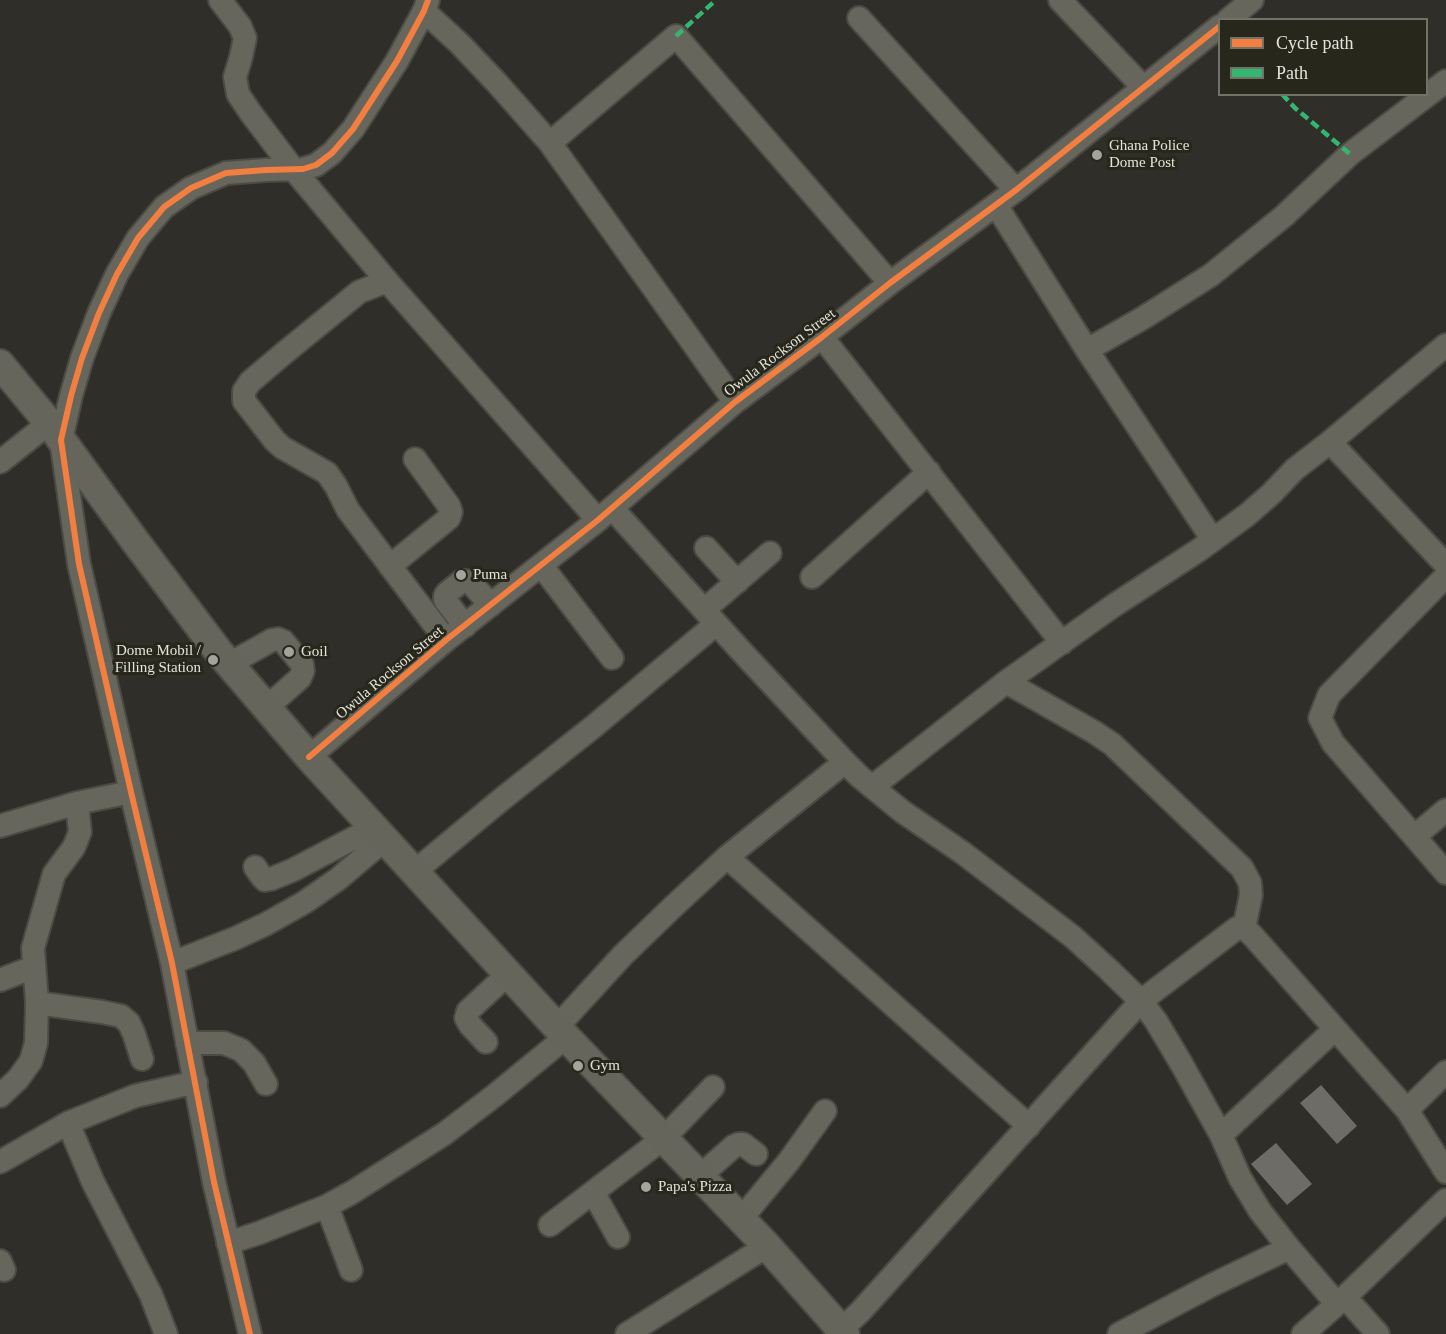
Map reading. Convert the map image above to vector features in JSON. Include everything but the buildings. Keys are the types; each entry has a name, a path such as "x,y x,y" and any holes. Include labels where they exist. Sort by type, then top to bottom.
{"main road":[{"path":"0,364 55,431 211,642 266,708 378,834 562,1032 767,1246 841,1333"}],"street":[{"path":"220,0 240,26 245,38 242,57 235,77 238,94 294,170 387,281 605,514 710,617 845,762 903,812 963,853 1073,937 1141,1001 1156,1021 1198,1092 1240,1178 1260,1211 1289,1248 1341,1301 1378,1334"},
{"path":"1060,0 1143,87"},
{"path":"1230,18 1252,0"},
{"path":"250,1334 214,1182 172,963 79,564 55,431 71,396 99,313 117,274 138,238 164,207 191,188 226,173 294,170 316,165 332,153 353,129 397,61 426,5 550,143 735,402"},
{"path":"859,18 1016,190"},
{"name":"Owula Rockson Street","path":"309,757 446,640 605,514 735,402 1016,190 1218,28"},
{"path":"550,143 676,36 890,283"},
{"path":"1428,95 1446,81"},
{"path":"1087,350 1211,275 1284,216 1350,154 1426,96"},
{"path":"996,205 1087,350 1213,540"},
{"path":"387,281 359,292 283,354 250,382 244,391 244,401 274,441 297,457 327,473 348,510 446,640"},
{"path":"822,337 1062,643"},
{"path":"872,787 1006,682 1113,606 1199,550 1247,514 1271,494 1295,469 1446,345"},
{"path":"0,462 55,431"},
{"path":"1330,442 1446,565"},
{"path":"390,566 449,518 451,512 415,459"},
{"path":"812,577 929,472"},
{"path":"706,548 737,582"},
{"path":"414,872 593,727 710,617 737,582 770,554"},
{"path":"541,565 612,658"},
{"path":"1446,576 1329,695 1320,718 1333,744 1446,873"},
{"path":"465,626 445,600 447,593 454,587 466,580 491,605"},
{"path":"229,664 272,640 283,641 302,664 303,671 300,678 266,708"},
{"path":"1006,682 1112,744 1242,868 1250,883 1251,895 1245,928"},
{"path":"228,1243 327,1206 351,1193 444,1134 494,1096 562,1032 623,955 727,857 845,762"},
{"path":"0,826 77,803 131,792"},
{"path":"0,1096 18,1080 31,1061 36,1043 37,1004 33,948 54,874 74,847 81,832 77,803"},
{"path":"1415,837 1446,810"},
{"path":"172,963 236,938 305,902 338,879 378,834"},
{"path":"255,867 262,877 271,879 378,834"},
{"path":"727,857 1029,1126"},
{"path":"841,1333 1141,1001 1237,928 1245,928 1407,1110 1446,1172"},
{"path":"0,980 34,967"},
{"path":"486,1042 470,1025 466,1018 468,1011 508,974"},
{"path":"37,1004 120,1016 129,1023 142,1059"},
{"path":"1221,1135 1334,1030"},
{"path":"187,1043 224,1043 241,1050 254,1063 266,1084"},
{"path":"1407,1110 1446,1072"},
{"path":"0,1162 68,1123 135,1096 196,1082"},
{"path":"550,1225 664,1138 713,1087"},
{"path":"741,1219 789,1161 825,1111"},
{"path":"68,1123 93,1182 151,1295 166,1334"},
{"path":"700,1176 739,1144 743,1144 756,1154"},
{"path":"593,1192 618,1237"},
{"path":"1303,1334 1341,1301 1446,1200"},
{"path":"327,1206 351,1270"},
{"path":"627,1334 767,1246"},
{"path":"1119,1334 1289,1248"}],"marked path":[{"path":"676,36 716,0"},
{"path":"1284,96 1350,154"}],"cycle path":[{"path":"250,1334 214,1182 172,963 79,564 61,440 82,358 99,313 117,274 138,238 164,207 191,188 226,173 303,169 316,165 332,153 353,129 397,61 428,0"},
{"path":"309,757 446,640 598,520 735,402 1016,190 1218,28"}],"place":[{"name":"Ghana Police Dome Post","path":"1097,155"},
{"name":"Puma","path":"461,575"},
{"name":"Goil","path":"289,652"},
{"name":"Dome Mobil / Filling Station","path":"213,660"},
{"name":"Gym","path":"578,1066"},
{"name":"Papa's Pizza","path":"646,1187"}]}
